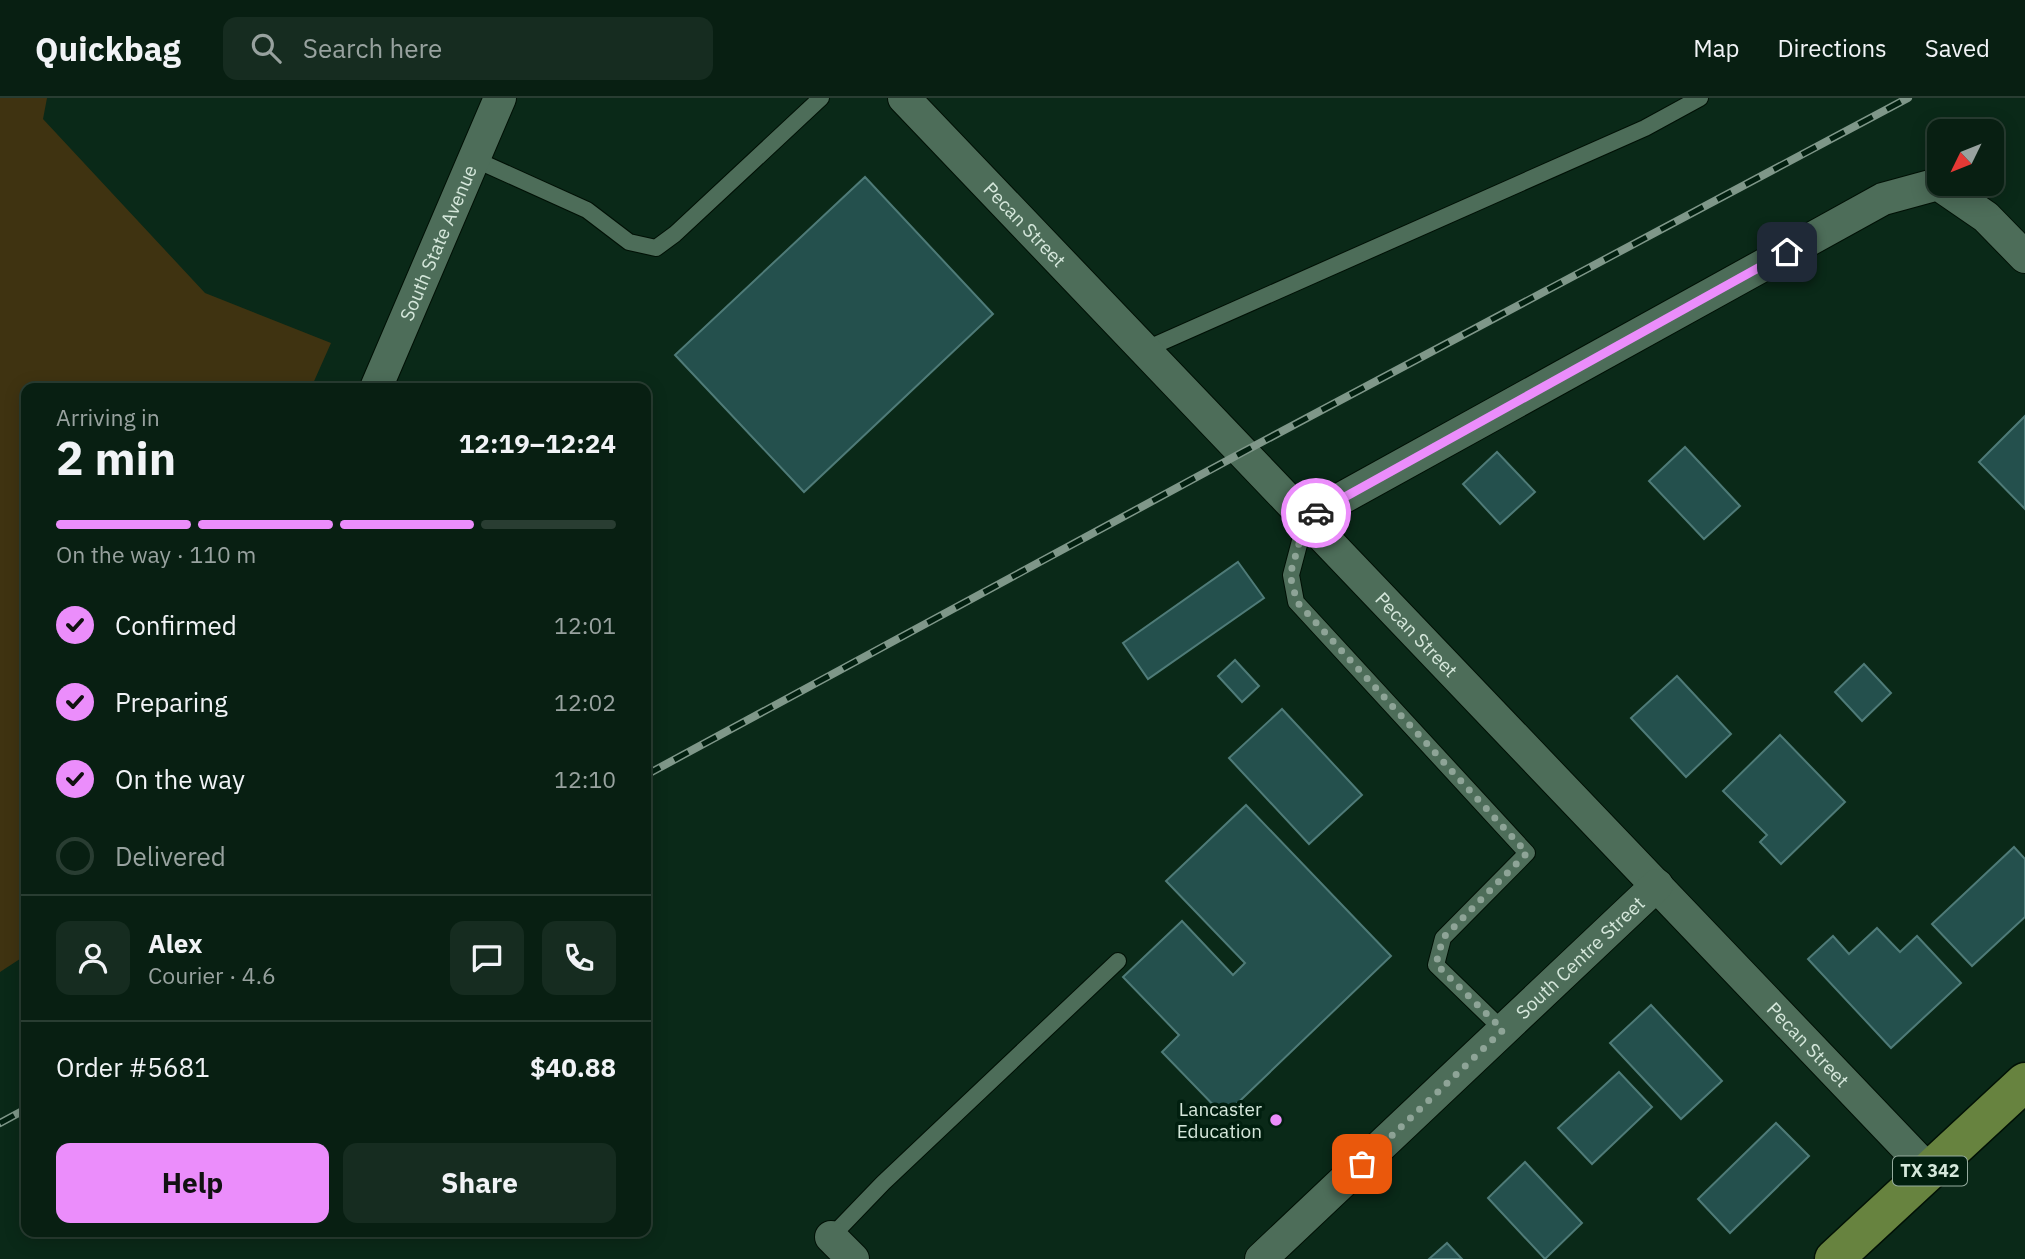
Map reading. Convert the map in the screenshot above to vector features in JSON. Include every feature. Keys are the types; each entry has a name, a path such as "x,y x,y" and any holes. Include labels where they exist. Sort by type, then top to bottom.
{"main road":[{"name":"TX 342","path":"1834,1259 2025,1082"}],"street":[{"name":"South State Avenue","path":"378,383 500,98"},
{"name":"Pecan Street","path":"904,98 1929,1171"},
{"path":"1306,519 1884,199 1938,184 1986,217 2025,257"},
{"name":"South Centre Street","path":"1261,1259 1657,885"}],"lane":[{"path":"474,159 587,210 629,242 656,248 675,234 821,98"},
{"path":"1144,350 1633,134 1700,98"},
{"path":"1306,519 1290,575 1297,602 1527,853 1443,938 1436,964 1503,1030"},
{"path":"842,1248 883,1183 1118,961"}],"shaded area":[{"path":"0,98 47,98 43,119 205,293 331,343 313,383 21,383 21,958 0,972"}],"building":[{"path":"865,177 993,314 804,492 675,355"},
{"path":"2025,416 2025,509 1979,462"},
{"path":"1685,447 1740,506 1704,539 1649,481"},
{"path":"1497,452 1535,492 1500,524 1463,484"},
{"path":"1238,562 1264,598 1148,679 1123,643"},
{"path":"1235,660 1259,686 1242,702 1218,676"},
{"path":"1864,664 1891,693 1862,721 1835,692"},
{"path":"1677,676 1731,734 1686,777 1631,718"},
{"path":"1282,709 1362,795 1309,844 1229,758"},
{"path":"1780,735 1845,802 1781,864 1760,842 1767,835 1723,791"},
{"path":"1246,805 1391,956 1224,1116 1162,1052 1179,1035 1123,977 1182,921 1233,975 1245,963 1166,881"},
{"path":"2014,847 2025,859 2025,917 1972,966 1932,924"},
{"path":"1877,928 1900,952 1917,936 1961,983 1891,1048 1808,959 1833,936 1849,954"},
{"path":"1651,1005 1722,1081 1681,1119 1610,1043"},
{"path":"1619,1072 1652,1107 1592,1164 1558,1128"},
{"path":"1776,1123 1809,1156 1730,1233 1698,1199"},
{"path":"1525,1162 1582,1223 1545,1259 1488,1198"},
{"path":"1447,1243 1462,1259 1429,1259"}],"railway":[{"path":"651,772 1243,452 1908,98"},
{"path":"0,1123 21,1112"}],"way so far":[{"path":"1316,513 1306,519 1290,575 1297,602 1527,853 1443,938 1436,964 1503,1030 1362,1164"}],"place":[{"name":"Lancaster Education","path":"1276,1120"}],"route":[{"path":"1316,513 1787,252"}]}
